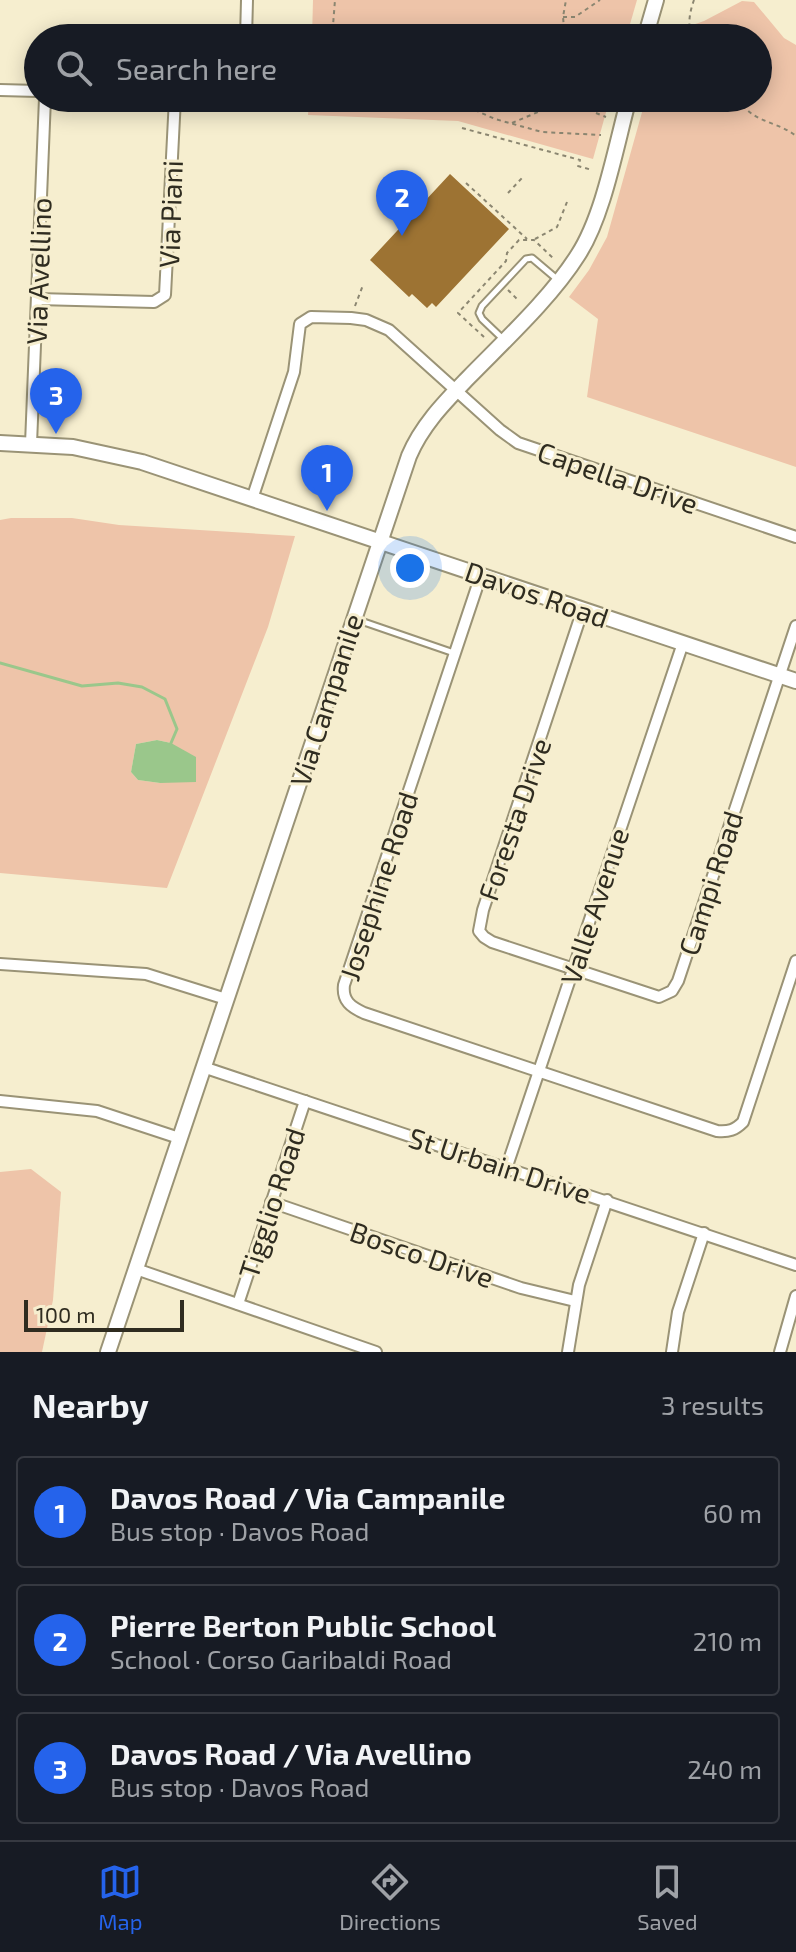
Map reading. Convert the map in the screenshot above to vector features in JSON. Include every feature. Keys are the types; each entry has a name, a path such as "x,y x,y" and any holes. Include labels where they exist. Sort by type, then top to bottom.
{"street":[{"path":"246,24 247,0"},
{"path":"649,24 656,0"},
{"path":"0,90 24,91"},
{"name":"Via Avellino","path":"31,444 44,112"},
{"name":"Via Piani","path":"37,299 154,302 165,295 174,112"},
{"name":"Via Campanile","path":"108,1352 413,446 426,424 559,281 577,257 594,221 625,112"},
{"name":"Capella Drive","path":"252,499 294,372 299,329 306,318 351,318 381,326 397,336 500,430 530,448 796,537"},
{"name":"Davos Road","path":"0,443 104,452 796,681"},
{"name":"Josephine Road","path":"481,575 343,992 352,1007 364,1013 539,1071"},
{"name":"Foresta Drive","path":"573,970 492,942 479,931 479,923 583,609"},
{"path":"780,675 796,626"},
{"name":"Valle Avenue","path":"506,1169 683,643"},
{"name":"Campi Road","path":"573,970 659,997 672,991 780,675"},
{"path":"539,1071 717,1131 736,1129 743,1122 796,961"},
{"path":"0,964 146,974 226,999"},
{"name":"St Urbain Drive","path":"203,1067 796,1265"},
{"path":"0,1101 97,1111 179,1138"},
{"name":"Tigglio Road","path":"238,1304 305,1101"},
{"path":"568,1352 575,1301 607,1200"},
{"name":"Bosco Drive","path":"271,1202 521,1288 575,1301"},
{"path":"672,1352 678,1312 704,1233"},
{"path":"136,1269 376,1352"},
{"path":"780,1352 796,1296"}],"lane":[{"path":"504,340 482,319 479,313 482,306 526,259 532,258 559,281"},
{"path":"353,618 455,653"}],"path":[{"path":"333,24 335,0"},
{"path":"564,24 566,0"},
{"path":"563,17 575,17 600,0"},
{"path":"690,24 694,0"},
{"path":"479,112 542,132 601,135"},
{"path":"511,123 538,112"},
{"path":"746,112 796,136"},
{"path":"596,113 606,117"},
{"path":"462,128 580,160 578,166 592,170"},
{"path":"508,193 522,178"},
{"path":"466,183 527,240"},
{"path":"484,337 458,313 506,261 507,253 519,240 534,240 557,227 567,202"},
{"path":"493,208 497,204"},
{"path":"534,240 555,260"},
{"path":"355,306 363,285"},
{"path":"506,288 518,300"}],"shaded area":[{"path":"313,0 637,0 630,24 312,24"},
{"path":"742,1 754,2 784,38 796,45 796,467 587,397 598,319 569,297 589,270 607,237 642,112 772,112 772,24 695,24"},
{"path":"308,112 606,112 593,159 458,121 308,115"},
{"path":"72,518 119,525 295,536 268,627 167,888 0,873 0,520","holes":["157,740 171,743 160,783 138,780 131,772 136,744"]},
{"path":"157,740 171,743 196,757 196,782 138,780 131,772 136,744"},
{"path":"31,1169 61,1192 53,1300 42,1352 0,1352 0,1172"}],"building":[{"path":"450,174 509,229 436,307 432,303 427,308 412,294 409,297 370,260"}],"waterway":[{"path":"0,663 82,686 118,683 142,687 165,699 177,729 171,743"}],"place":[{"name":"Pierre Berton Public School","path":"402,236"},
{"name":"Davos Road / Via Avellino","path":"56,434"},
{"name":"Davos Road / Via Campanile","path":"327,511"}]}
